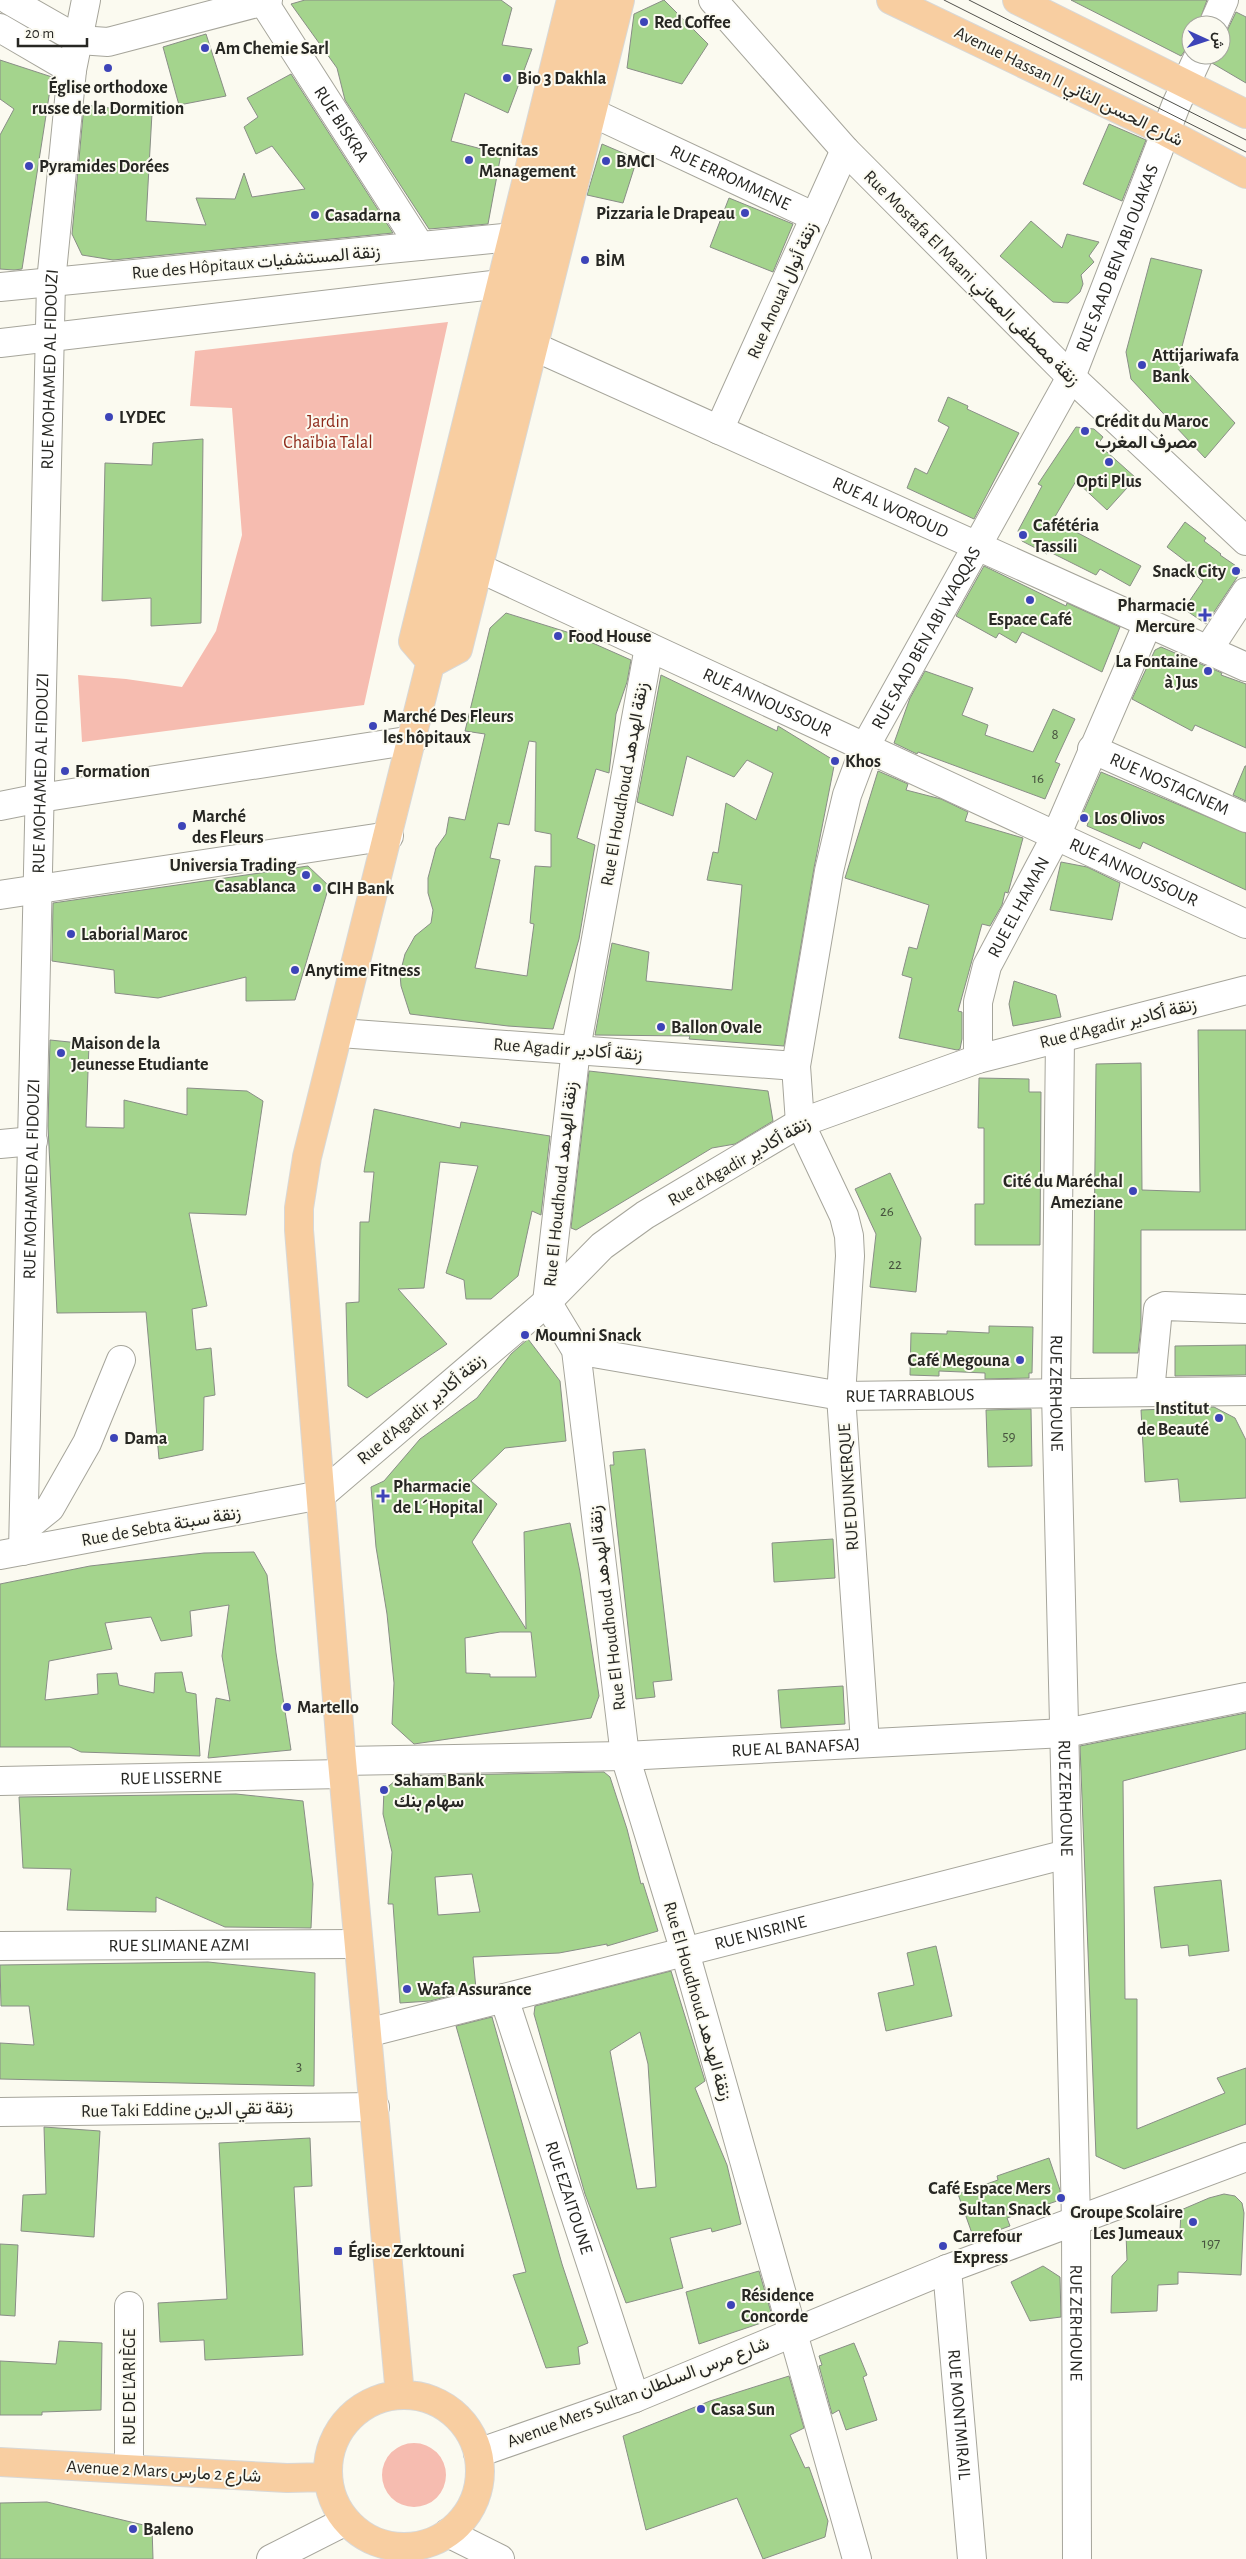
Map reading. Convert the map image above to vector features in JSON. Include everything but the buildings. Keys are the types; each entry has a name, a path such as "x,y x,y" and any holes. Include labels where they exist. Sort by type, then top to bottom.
{"main road":[{"path":"432,662 413,641 571,0"},
{"path":"400,2395 342,1768 299,1230 299,1208 307,1157 340,1033 596,0"},
{"path":"432,662 458,649 620,0"},
{"name":"Avenue Hassan II شارع الحسن الثاني","path":"892,0 1166,132 1246,174"},
{"path":"1017,0 1246,114"},
{"path":"400,2395 430,2399 452,2411 468,2430 478,2453 480,2476 475,2499 464,2518 423,2552 382,2544 359,2532 346,2521 337,2507 328,2477 332,2447 344,2424 370,2402 400,2395"},
{"name":"Avenue 2 Mars شارع 2 مارس","path":"0,2462 287,2478 328,2477"}],"street":[{"path":"9,0 79,40 108,42 266,1"},
{"name":"RUE MOHAMED AL FIDOUZI","path":"16,1545 33,1141 51,282 72,70 86,0"},
{"name":"Rue Mostafa El Maani زنقة مصطفى المعاني","path":"713,0 845,150 1070,377 1246,541"},
{"path":"1217,15 1224,0"},
{"name":"RUE BISKRA","path":"266,1 420,246"},
{"path":"0,28 72,70"},
{"name":"RUE SAAD BEN ABI OUAKAS","path":"1070,377 1166,132 1194,65"},
{"name":"RUE ERROMMENE","path":"592,112 815,217"},
{"name":"Rue Anoual زنقة أنوال","path":"719,430 845,150"},
{"name":"Rue des Hôpitaux زنقة المستشفيات","path":"0,287 513,237"},
{"path":"0,343 501,284"},
{"name":"RUE AL WOROUD","path":"535,346 1246,668"},
{"name":"RUE SAAD BEN ABI WAQQAS","path":"800,1123 796,1066 829,871 847,795 865,747 1070,377"},
{"name":"RUE ANNOUSSOUR","path":"479,568 1246,924"},
{"path":"1208,650 1246,592"},
{"name":"RUE EL HAMAN","path":"978,1060 978,1002 987,966 1056,836 1092,749 1148,624"},
{"name":"Rue El Houdhoud زنقة الهدهد","path":"648,647 576,1050 547,1302 576,1350 625,1756 685,1952 794,2332 851,2557"},
{"path":"0,806 40,798 412,740"},
{"name":"RUE NOSTAGNEM","path":"1092,749 1246,818"},
{"path":"0,895 388,836"},
{"name":"Rue d'Agadir زنقة أكادير","path":"321,1495 547,1302 602,1246 645,1215 800,1123 978,1060 1246,990"},
{"name":"Rue Agadir زنقة أكادير","path":"340,1033 796,1066"},
{"name":"RUE ZERHOUNE","path":"1060,1038 1056,1393 1076,2220 1077,2559"},
{"name":"RUE DUNKERQUE","path":"800,1123 844,1216 849,1236 841,1396 865,1742"},
{"path":"0,1144 33,1141"},
{"path":"1150,1392 1158,1309 1165,1306 1246,1310"},
{"name":"RUE TARRABLOUS","path":"576,1350 841,1396 1246,1391"},
{"path":"16,1545 50,1508 87,1443 121,1360"},
{"name":"Rue de Sebta زنقة سبتة","path":"16,1545 321,1495"},
{"name":"RUE AL BANAFSAJ","path":"342,1768 625,1756 1065,1733 1246,1697"},
{"name":"RUE LISSERNE","path":"0,1781 342,1768"},
{"name":"RUE NISRINE","path":"368,2033 1067,1854"},
{"name":"RUE SLIMANE AZMI","path":"0,1946 358,1944"},
{"name":"RUE EZAITOUNE","path":"504,1998 635,2398"},
{"name":"Rue Taki Eddine زنقة تقي الدين","path":"0,2112 374,2107"},
{"name":"Avenue Mers Sultan شارع مرس السلطان","path":"478,2453 635,2398 947,2269 1246,2157"},
{"name":"RUE MONTMIRAIL","path":"947,2269 972,2559"},
{"name":"RUE DE L'ARIÈGE","path":"129,2306 129,2469"},
{"path":"271,2559 346,2521"},
{"path":"448,2533 500,2559"}],"green space":[{"name":"Jardin Chaïbia Talal","path":"448,322 364,705 82,742 78,675 126,679 182,687 216,631 242,535 232,408 190,406 195,351"},
{"path":"414,2443 432,2449 440,2457 446,2475 440,2493 432,2501 414,2507 396,2501 388,2493 382,2475 388,2457 396,2449"}],"tram line":[{"path":"944,0 1246,152"},
{"path":"969,0 1246,140"}],"place":[{"name":"Red Coffee","path":"644,22"},
{"name":"Am Chemie Sarl","path":"205,48"},
{"name":"Église orthodoxe russe de la Dormition","path":"108,68"},
{"name":"Bio 3 Dakhla","path":"507,78"},
{"name":"Tecnitas Management","path":"469,160"},
{"name":"BMCI","path":"606,161"},
{"name":"Pyramides Dorées","path":"29,166"},
{"name":"Pizzaria le Drapeau","path":"745,213"},
{"name":"Casadarna","path":"315,215"},
{"name":"BİM","path":"585,260"},
{"name":"Attijariwafa Bank","path":"1142,365"},
{"name":"LYDEC","path":"109,417"},
{"name":"Crédit du Maroc مصرف المغرب","path":"1085,431"},
{"name":"Opti Plus","path":"1109,462"},
{"name":"Cafétéria Tassili","path":"1023,535"},
{"name":"Snack City","path":"1236,571"},
{"name":"Espace Café","path":"1030,600"},
{"name":"Pharmacie Mercure","path":"1205,615"},
{"name":"Food House","path":"558,636"},
{"name":"La Fontaine à Jus","path":"1208,671"},
{"name":"Marché Des Fleurs les hôpitaux","path":"373,726"},
{"name":"Khos","path":"835,761"},
{"name":"Formation","path":"65,771"},
{"name":"Los Olivos","path":"1084,818"},
{"name":"Marché des Fleurs","path":"182,826"},
{"name":"Universia Trading Casablanca","path":"306,875"},
{"name":"CIH Bank","path":"317,888"},
{"name":"Laborial Maroc","path":"71,934"},
{"name":"Anytime Fitness","path":"295,970"},
{"name":"Ballon Ovale","path":"661,1027"},
{"name":"Maison de la Jeunesse Etudiante","path":"61,1053"},
{"name":"Cité du Maréchal Ameziane","path":"1133,1191"},
{"name":"Moumni Snack","path":"525,1335"},
{"name":"Café Megouna","path":"1020,1360"},
{"name":"Institut de Beauté","path":"1219,1418"},
{"name":"Dama","path":"114,1438"},
{"name":"Pharmacie de L´Hopital","path":"383,1496"},
{"name":"Martello","path":"287,1707"},
{"name":"Saham Bank سهام بنك","path":"384,1790"},
{"name":"Wafa Assurance","path":"407,1989"},
{"name":"Café Espace Mers Sultan Snack","path":"1061,2198"},
{"name":"Groupe Scolaire Les Jumeaux","path":"1193,2222"},
{"name":"Carrefour Express","path":"943,2246"},
{"name":"Église Zerktouni","path":"338,2251"},
{"name":"Résidence Concorde","path":"731,2305"},
{"name":"Casa Sun","path":"701,2409"},
{"name":"Baleno","path":"133,2529"}]}
